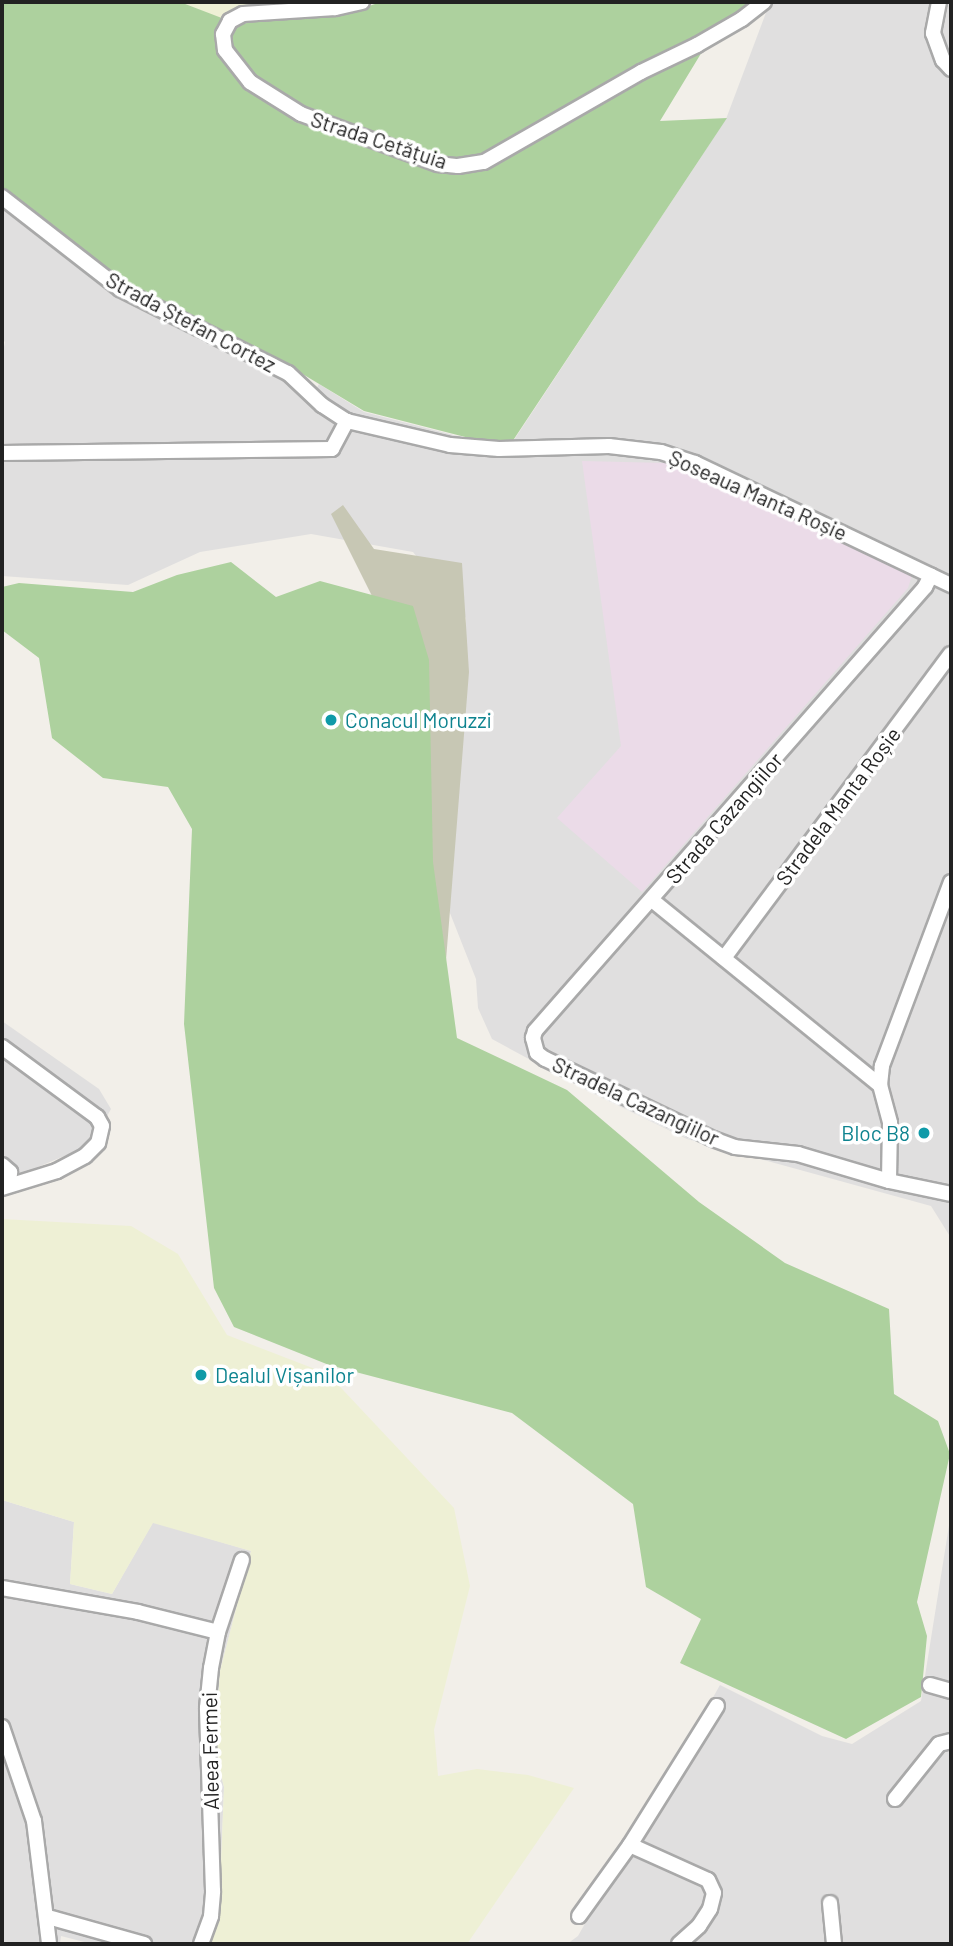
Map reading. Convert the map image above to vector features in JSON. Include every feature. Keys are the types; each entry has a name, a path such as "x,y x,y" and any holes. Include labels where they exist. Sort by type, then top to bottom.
{"street":[{"name":"Strada Cetățuia","path":"362,2 243,13 230,21 223,34 225,50 235,67 250,82 301,114 438,164 458,166 484,162 629,79 743,19 764,2"},
{"path":"939,2 933,33 943,60 951,69"},
{"name":"Strada Ștefan Cortez","path":"2,197 120,289 288,373 322,405 346,421"},
{"path":"2,453 332,449 346,421"},
{"name":"Șoseaua Manta Roșie","path":"346,421 450,445 499,449 609,446 661,452 695,463 951,585"},
{"name":"Strada Cazangiilor","path":"880,1085 652,900 925,587 931,575"},
{"name":"Stradela Manta Roșie","path":"724,958 951,654"},
{"path":"951,882 882,1066 880,1085 890,1123 889,1181 951,1194"},
{"name":"Stradela Cazangiilor","path":"652,900 535,1031 533,1046 537,1053 713,1139 765,1152 798,1154 889,1181"},
{"path":"2,1047 97,1117 102,1126 101,1135 85,1156 57,1171 6,1186"},
{"path":"2,1165 10,1172 6,1186"},
{"name":"Aleea Fermei","path":"201,1944 211,1916 213,1891 207,1709 211,1668 216,1632 242,1560"},
{"path":"2,1588 138,1612 216,1632"},
{"path":"930,1685 951,1690"},
{"path":"579,1916 630,1845 717,1706"},
{"path":"2,1727 34,1822 48,1917 49,1944"},
{"path":"895,1799 939,1744 951,1741"},
{"path":"630,1845 708,1880 714,1893 710,1909 699,1926 679,1944"},
{"path":"830,1903 834,1944"},
{"path":"48,1917 144,1944"}],"shaded area":[{"path":"180,2 331,2 246,6 222,19"},
{"path":"770,2 951,2 951,1238 931,1206 687,1139 586,1090 492,1039 478,1008 476,979 446,903 448,819 466,618 413,552 311,534 200,552 128,585 2,576 2,356 5,342 2,339 2,202 279,376 309,401 319,384 364,412 508,449 726,119"},
{"path":"582,461 666,463 694,471 912,575 908,588 642,892 557,818 621,746"},
{"path":"343,505 374,549 462,563 469,672 443,998 376,604 331,514"},
{"path":"2,1021 99,1089 111,1109 101,1127 81,1149 2,1182"},
{"path":"2,1219 131,1226 178,1254 227,1335 328,1374 454,1508 470,1586 434,1730 438,1776 477,1769 528,1775 574,1788 467,1944 211,1944 221,1863 224,1787 215,1750 220,1671 251,1551 153,1523 112,1594 70,1584 74,1522 2,1500"},
{"path":"2,1500 74,1522 70,1584 112,1594 153,1522 251,1551 220,1671 215,1750 224,1787 221,1863 211,1944 92,1944 61,1936 60,1944 2,1944"},
{"path":"951,1513 951,1944 567,1944 578,1936 720,1685 822,1736 852,1744 921,1701"}],"green space":[{"path":"2,2 180,2 240,25 257,20 348,13 381,2 756,2 708,42 660,121 727,118 508,448 364,411 266,352 118,289 2,196"},
{"path":"231,562 276,597 320,581 413,606 429,660 433,862 457,1038 567,1090 699,1202 785,1263 889,1309 894,1394 938,1421 950,1454 917,1602 927,1636 921,1697 846,1739 680,1663 701,1619 646,1587 633,1504 512,1413 329,1365 234,1327 214,1288 184,1024 192,829 168,787 103,778 52,738 39,658 2,630 2,587 19,583 133,592 177,575"}],"place":[{"name":"Conacul Moruzzi","path":"331,720"},
{"name":"Bloc B8","path":"924,1133"},
{"name":"Dealul Vișanilor","path":"201,1375"}]}
